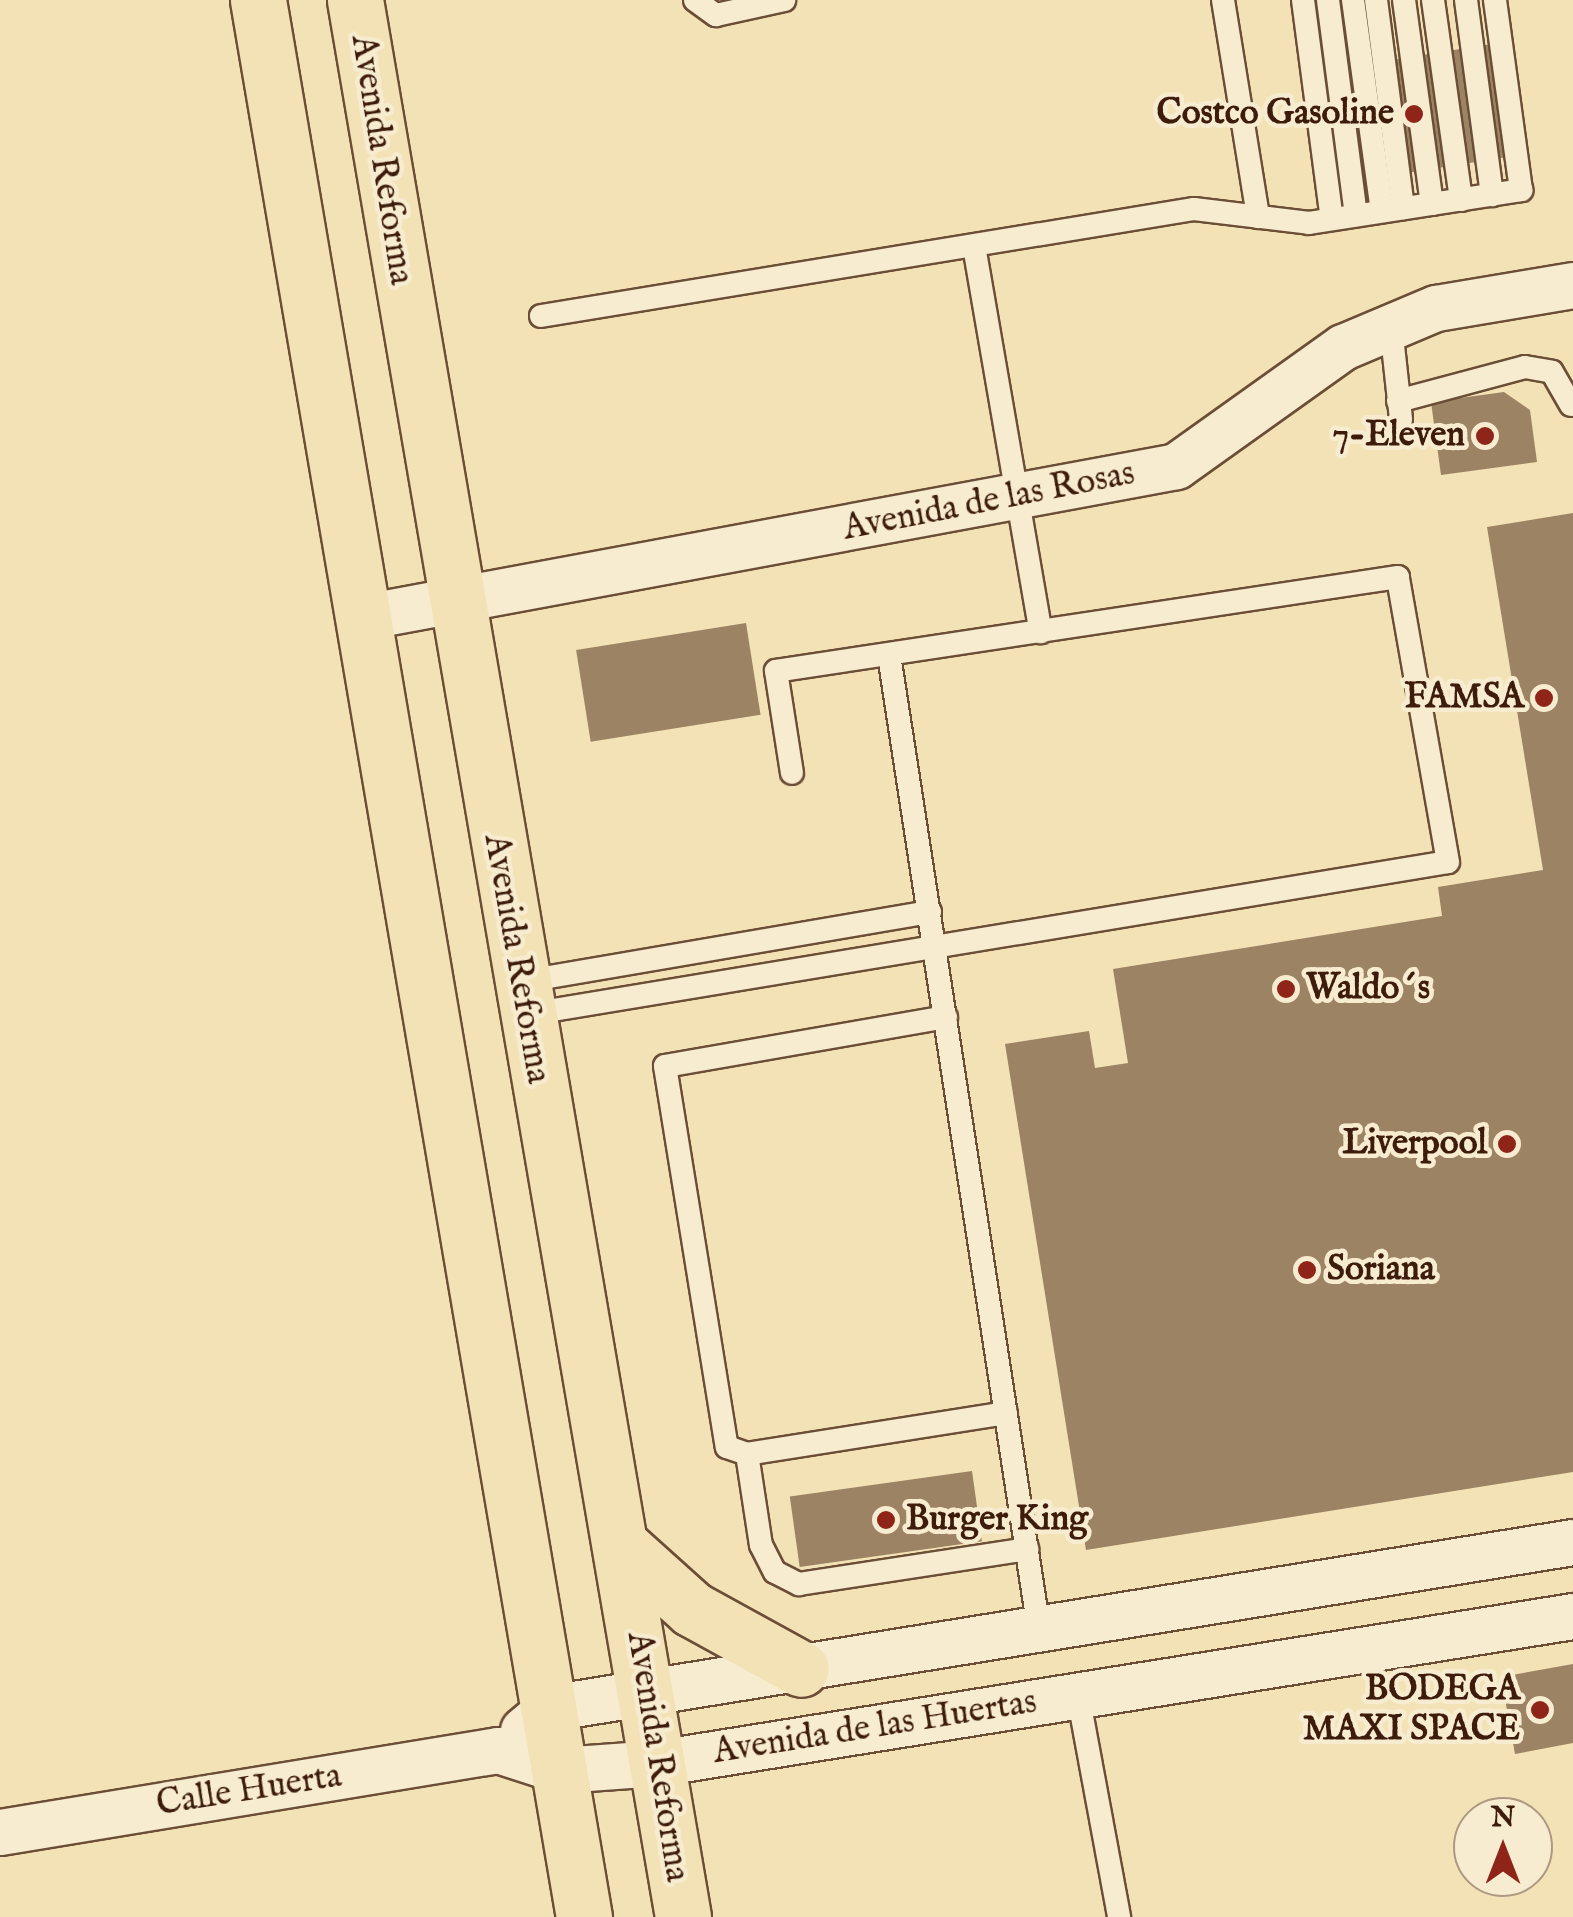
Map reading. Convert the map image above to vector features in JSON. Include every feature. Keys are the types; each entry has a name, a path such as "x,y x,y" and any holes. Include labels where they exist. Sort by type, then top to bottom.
{"highway":[{"path":"258,0 584,1917"},
{"name":"Avenida Reforma","path":"355,0 523,998 624,1548 683,1917"},
{"path":"624,1548 692,1610 801,1669"}],"street":[{"name":"Avenida de las Rosas","path":"363,617 1176,466 1312,368 1391,327 1436,308 1573,285"},
{"name":"Avenida de las Huertas","path":"548,1708 1573,1542"},
{"name":"Avenida de las Huertas","path":"498,1750 560,1770 657,1763 1573,1616"},
{"path":"498,1750 548,1708"},
{"name":"Calle Huerta","path":"0,1832 498,1750"}],"lane":[{"path":"694,0 716,15 784,0"},
{"path":"1223,0 1258,217"},
{"path":"1303,0 1332,219"},
{"path":"1328,0 1356,216"},
{"path":"1353,0 1392,210"},
{"path":"1376,0 1392,210"},
{"path":"1404,0 1432,204"},
{"path":"1433,0 1460,200"},
{"path":"1466,0 1492,194"},
{"path":"541,316 1194,209 1258,217 1332,219 1521,190 1495,0"},
{"path":"974,246 1041,632"},
{"path":"1391,327 1400,410 1525,367 1552,372 1571,394"},
{"path":"523,998 935,948 1448,862 1398,578 776,671 792,772"},
{"path":"888,655 1040,1630"},
{"path":"523,998 930,912"},
{"path":"946,1017 665,1066 724,1440 747,1454 1006,1413"},
{"path":"747,1454 761,1545 775,1572 799,1584 1027,1549"},
{"path":"1078,1695 1120,1917"}],"building":[{"path":"1511,41 1529,154 1318,187 1301,74"},
{"name":"7-Eleven","path":"1504,392 1530,410 1537,462 1441,475 1431,402"},
{"name":"Soriana","path":"1573,513 1573,1472 1086,1550 1005,1044 1089,1031 1095,1068 1128,1063 1113,969 1442,916 1438,887 1543,870 1487,527"},
{"path":"746,623 761,715 591,742 576,650"},
{"name":"Burger King","path":"972,1471 982,1541 800,1567 790,1497"},
{"name":"BODEGA MAXI SPACE","path":"1573,1664 1573,1743 1515,1754 1501,1677"}],"place":[{"name":"Costco Gasoline","path":"1414,114"},
{"name":"7-Eleven","path":"1485,436"},
{"name":"FAMSA","path":"1544,698"},
{"name":"Waldo´s","path":"1286,989"},
{"name":"Liverpool","path":"1507,1144"},
{"name":"Soriana","path":"1307,1270"},
{"name":"Burger King","path":"886,1520"},
{"name":"BODEGA MAXI SPACE","path":"1540,1710"}]}
